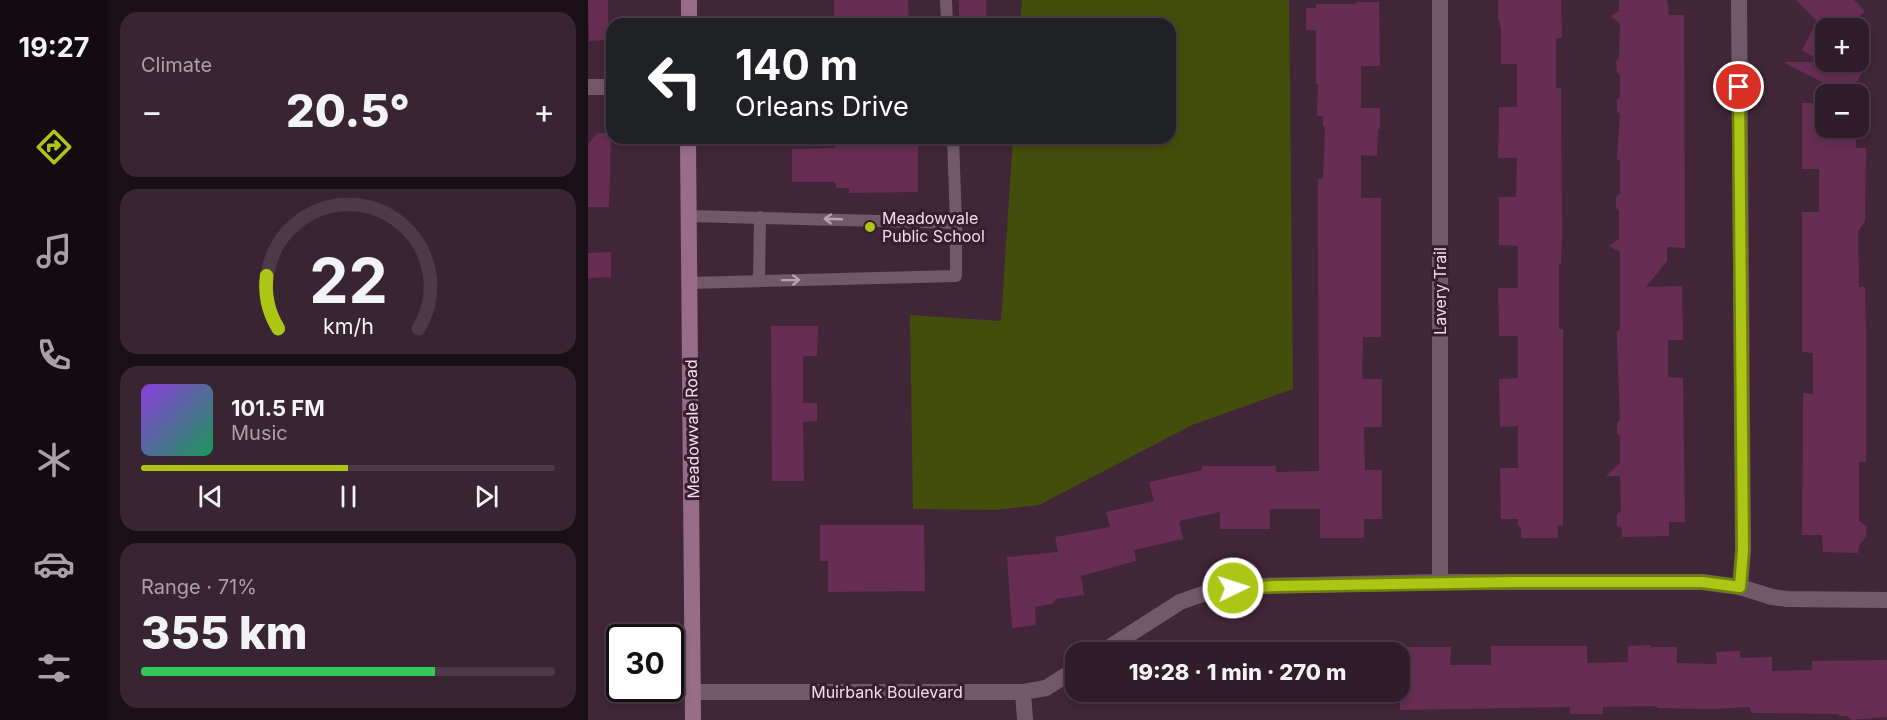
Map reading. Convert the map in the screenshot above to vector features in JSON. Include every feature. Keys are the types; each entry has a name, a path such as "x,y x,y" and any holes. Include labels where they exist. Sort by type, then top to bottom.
{"main road":[{"path":"689,0 689,18"},
{"name":"Meadowvale Road","path":"688,144 693,720"}],"street":[{"name":"Lavery Trail","path":"1440,0 1440,582"},
{"path":"1739,0 1743,550 1740,587"},
{"path":"588,87 606,87"},
{"path":"1118,642 1180,602 1214,590 1253,586 1440,582 1702,582 1740,587 1787,599 1887,600"},
{"name":"Muirbank Boulevard","path":"693,692 1023,692 1046,688 1065,676"},
{"path":"1023,692 1025,720"}],"lane":[{"path":"946,0 947,18"},
{"path":"690,283 956,276 953,144"},
{"path":"689,216 956,223"},
{"path":"759,281 760,217"}],"green space":[{"path":"1022,0 1289,0 1293,389 1192,425 1039,505 995,510 913,509 910,315 1001,321 1013,144 1176,144 1176,18 1020,18"}],"building":[{"path":"588,0 608,0 606,40 589,41"},
{"path":"834,0 908,0 909,18 834,18"},
{"path":"959,0 986,0 986,18 959,18"},
{"path":"1498,0 1561,0 1562,38 1556,38 1556,88 1561,88 1562,236 1561,264 1559,264 1559,329 1563,329 1563,525 1558,525 1558,538 1521,538 1518,519 1501,519 1500,468 1518,468 1518,426 1500,427 1499,379 1518,378 1518,336 1499,336 1498,288 1518,288 1518,246 1499,245 1499,197 1516,197 1517,158 1498,158 1499,107 1517,107 1517,64 1501,64"},
{"path":"1619,0 1667,0 1669,15 1684,15 1685,248 1667,247 1667,261 1646,287 1682,286 1683,340 1668,340 1668,377 1683,378 1685,522 1669,522 1669,536 1622,537 1622,528 1617,526 1617,514 1621,511 1620,476 1606,476 1620,463 1620,436 1617,434 1617,423 1620,419 1617,332 1620,329 1620,252 1609,246 1619,239 1619,210 1616,208 1616,197 1620,193 1620,161 1617,160 1620,114 1617,112 1617,100 1620,97 1620,75 1617,72 1616,61 1619,58 1620,24 1611,16 1619,11"},
{"path":"1796,0 1854,0 1865,11 1858,18 1815,19"},
{"path":"1356,2 1379,2 1380,66 1361,66 1361,108 1380,108 1380,129 1378,129 1377,156 1361,155 1361,198 1381,198 1381,337 1363,337 1362,373 1363,379 1382,379 1382,427 1364,427 1365,470 1382,470 1382,519 1364,519 1364,538 1320,538 1320,509 1270,509 1270,529 1220,529 1220,512 1179,521 1183,539 1134,550 1136,561 1081,576 1084,595 1056,599 1052,604 1035,607 1036,625 1012,628 1007,557 1058,552 1055,537 1110,527 1106,512 1154,501 1149,482 1202,470 1202,466 1276,466 1276,472 1319,471 1318,179 1323,179 1325,127 1323,127 1323,116 1317,116 1316,30 1306,30 1306,8 1316,8 1316,4 1356,4"},
{"path":"1815,25 1815,58 1802,50"},
{"path":"1783,62 1815,62 1815,72 1862,72 1856,84 1826,84"},
{"path":"1802,103 1815,103 1815,138 1856,138 1856,148 1866,148 1865,221 1858,232 1859,287 1865,287 1866,336 1866,462 1859,462 1859,521 1866,526 1866,537 1859,545 1858,553 1823,552 1822,535 1802,535 1803,393 1813,394 1813,353 1802,352 1802,212 1819,212 1819,169 1802,169"},
{"path":"597,133 606,133 606,144 611,144 609,207 588,207 588,144"},
{"path":"835,144 918,144 918,192 849,193 849,188 836,188 835,182 792,182 792,149 835,148"},
{"path":"611,252 611,277 588,278 588,253"},
{"path":"771,326 818,326 817,356 803,356 803,403 817,403 817,421 803,422 804,481 772,481"},
{"path":"820,525 924,525 925,591 828,592 828,561 820,561"},
{"path":"1491,646 1587,646 1587,663 1628,662 1628,646 1677,647 1677,663 1717,664 1716,652 1740,651 1740,658 1772,657 1772,671 1812,670 1812,661 1887,660 1887,717 1852,720 1847,716 1839,716 1839,714 1751,713 1750,707 1714,709 1657,708 1657,706 1603,707 1603,714 1570,714 1570,707 1400,710 1400,702 1410,702 1410,647 1451,647 1450,665 1491,665"}],"place":[{"name":"Meadowvale Public School","path":"870,227"}],"route":[{"path":"1233,588 1440,582 1702,582 1740,587 1743,550 1739,87"}]}
